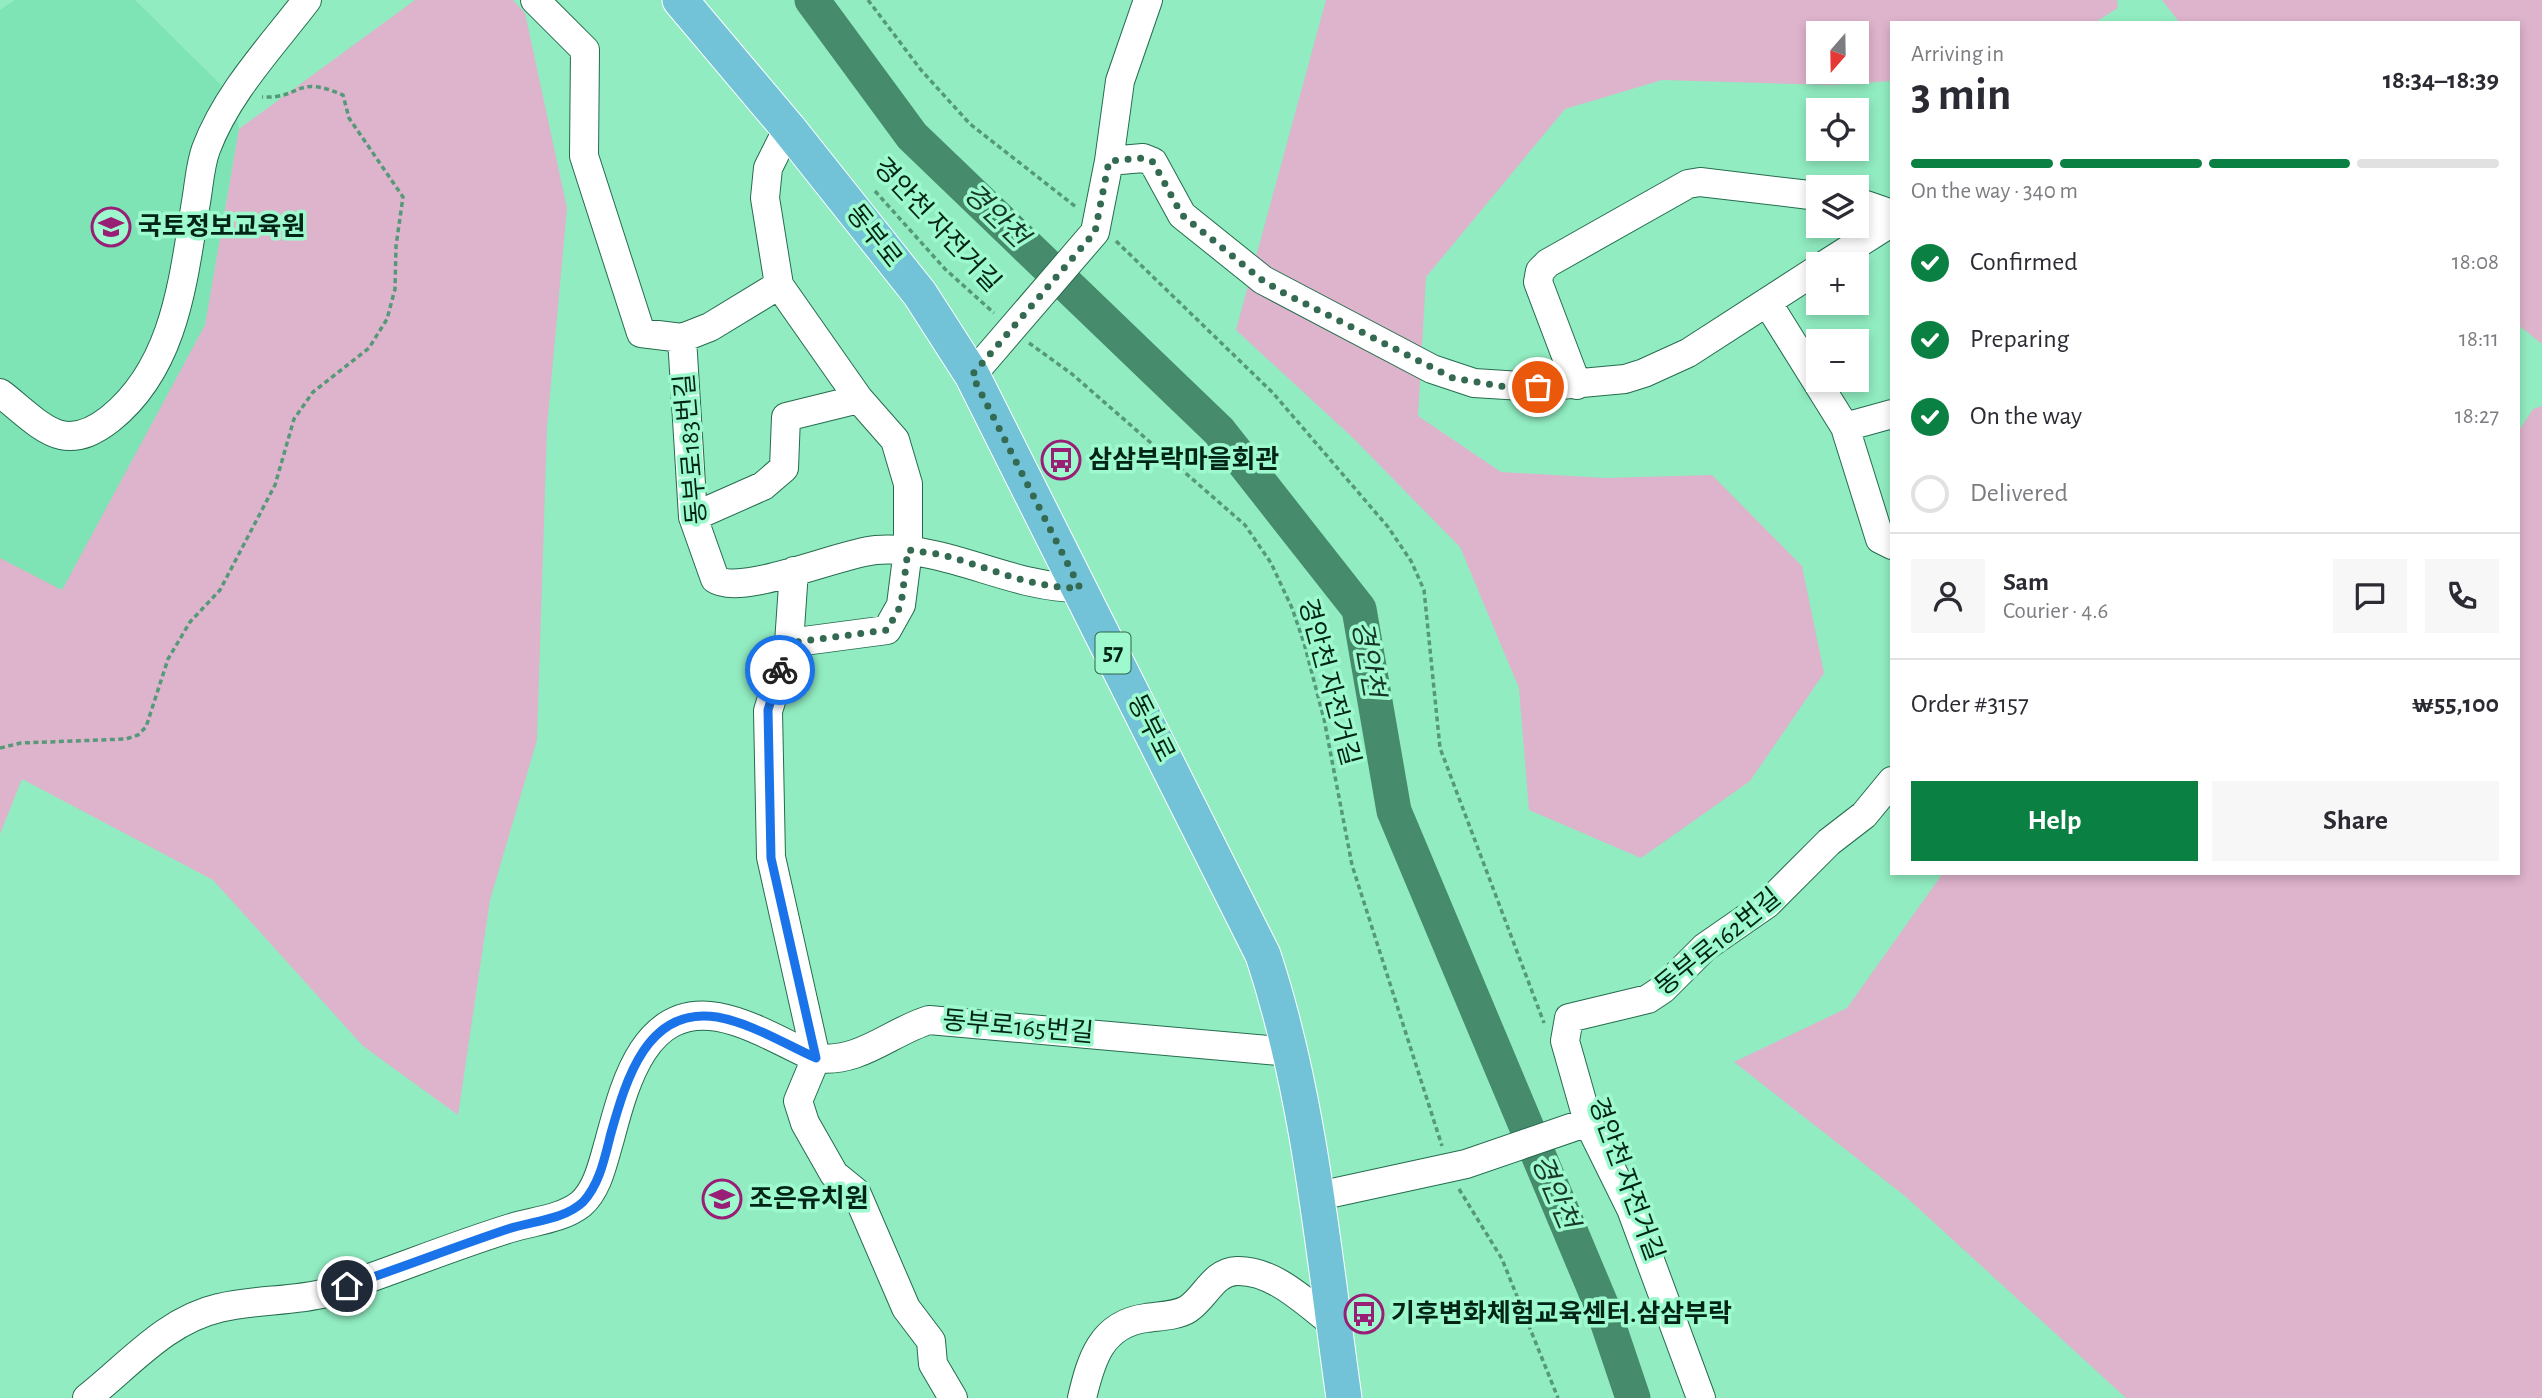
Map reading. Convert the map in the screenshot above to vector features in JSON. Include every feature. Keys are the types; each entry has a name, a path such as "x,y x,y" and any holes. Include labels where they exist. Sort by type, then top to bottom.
{"main road":[{"name":"동부로","path":"680,0 788,128 977,369 1080,588 1263,955 1290,1052 1320,1196 1345,1398"},
{"path":"701,0 933,285 1271,946 1302,1049 1320,1196 1361,1398"}],"street":[{"path":"0,393 47,428 60,435 75,436 96,430 118,412 144,383 163,349 176,317 204,154 216,124 307,0"},
{"path":"535,0 585,50 584,156 641,333 682,338"},
{"path":"977,369 1095,227 1109,161 1120,81 1148,0"},
{"path":"788,128 768,168 765,198 779,285 859,399 895,440 908,484 908,550 901,605 887,630 789,643"},
{"path":"1109,161 1143,158 1153,162 1182,215 1262,280 1432,369 1474,383 1506,387 1577,385 1625,379 1664,366 1806,277"},
{"path":"1577,385 1538,282 1540,271 1548,263 1688,184 1700,182 1806,195"},
{"path":"1869,206 1890,213"},
{"path":"1845,252 1890,223"},
{"name":"동부로183번길","path":"779,285 710,327 682,338 693,517 710,570 722,584 758,582 855,552 908,550 954,558 1028,583 1053,588 1080,588"},
{"path":"1767,302 1845,427 1880,539 1890,544"},
{"path":"693,517 763,486 783,468 786,417 859,399"},
{"path":"1845,427 1890,415"},
{"path":"794,571 789,643 768,710 771,858 816,1058 798,1101 805,1123 834,1174 856,1192 906,1308 931,1341 933,1364 953,1398"},
{"name":"동부로162번길","path":"1588,1122 1565,1041 1569,1018 1638,1002 1662,989 1705,947 1767,904 1829,842 1864,816 1890,784"},
{"name":"동부로165번길","path":"87,1398 156,1339 206,1312 257,1301 303,1299 326,1293 511,1228 555,1216 582,1203 593,1189 601,1168 631,1070 654,1037 682,1018 718,1017 816,1058 831,1060 849,1057 910,1026 929,1020 1290,1052"},
{"path":"1320,1196 1458,1167 1588,1122 1631,1209 1701,1398"},
{"path":"1082,1398 1091,1360 1107,1335 1141,1318 1188,1309 1220,1276 1236,1271 1257,1273 1280,1284 1334,1324"}],"path":[{"path":"868,0 921,70 970,124 1095,227 1273,393 1388,527 1411,561 1424,590 1440,748 1548,1033"},
{"path":"0,748 21,743 126,739 138,735 146,727 168,659 190,622 220,590 275,485 294,419 313,392 369,348 387,319 395,289 396,246 403,197 349,118 342,95 320,85 307,84 284,95 268,98 258,97 240,88"},
{"name":"경안천 자전거길","path":"870,184 945,269 1012,330 1072,374 1245,525 1270,563 1292,608 1304,643 1324,719 1352,865 1458,1167 1503,1259 1558,1398"}],"shaded area":[{"name":"국토정보교육원","path":"15,0 135,0 233,97 239,129 205,325 61,597 0,562 0,10"},
{"path":"415,0 513,0 525,13 567,208 547,427 537,740 490,900 458,1115 363,1046 213,880 22,779 0,834 0,558 62,590 205,325 239,129"},
{"path":"1326,0 2117,0 2118,8 2097,21 1890,21 1890,81 1869,83 1869,21 1806,21 1806,84 1847,84 1832,85 1662,80 1565,109 1426,277 1418,416 1501,472 1605,478 1712,475 1802,566 1824,673 1750,781 1641,858 1529,810 1519,688 1460,547 1352,437 1236,330"},
{"path":"2162,0 2542,0 2542,344 2520,327 2520,21 2178,21"},
{"path":"2542,406 2542,1398 2126,1398 1905,1196 1734,1062 1847,1008 1942,875 2520,875 2520,429 2533,409"}],"waterway":[{"name":"경안천","path":"812,0 912,136 1219,431 1359,609 1394,811 1603,1309 1633,1398"}],"way so far":[{"path":"780,670 789,643 887,630 901,605 908,550 954,558 1028,583 1053,588 1080,588 1002,439 972,375 1095,232 1109,161 1131,157 1153,162 1160,169 1170,196 1182,215 1262,280 1282,292 1453,378 1506,387 1538,387"}],"place":[{"name":"국토정보교육원","path":"111,227"},
{"name":"삼삼부락마을회관","path":"1061,460"},
{"name":"조은유치원","path":"722,1199"},
{"name":"기후변화체험교육센터.삼삼부락","path":"1364,1314"}],"route":[{"path":"347,1286 511,1228 555,1216 582,1203 593,1189 601,1168 631,1070 654,1037 682,1018 718,1017 816,1058 771,858 768,710 780,670"}]}
